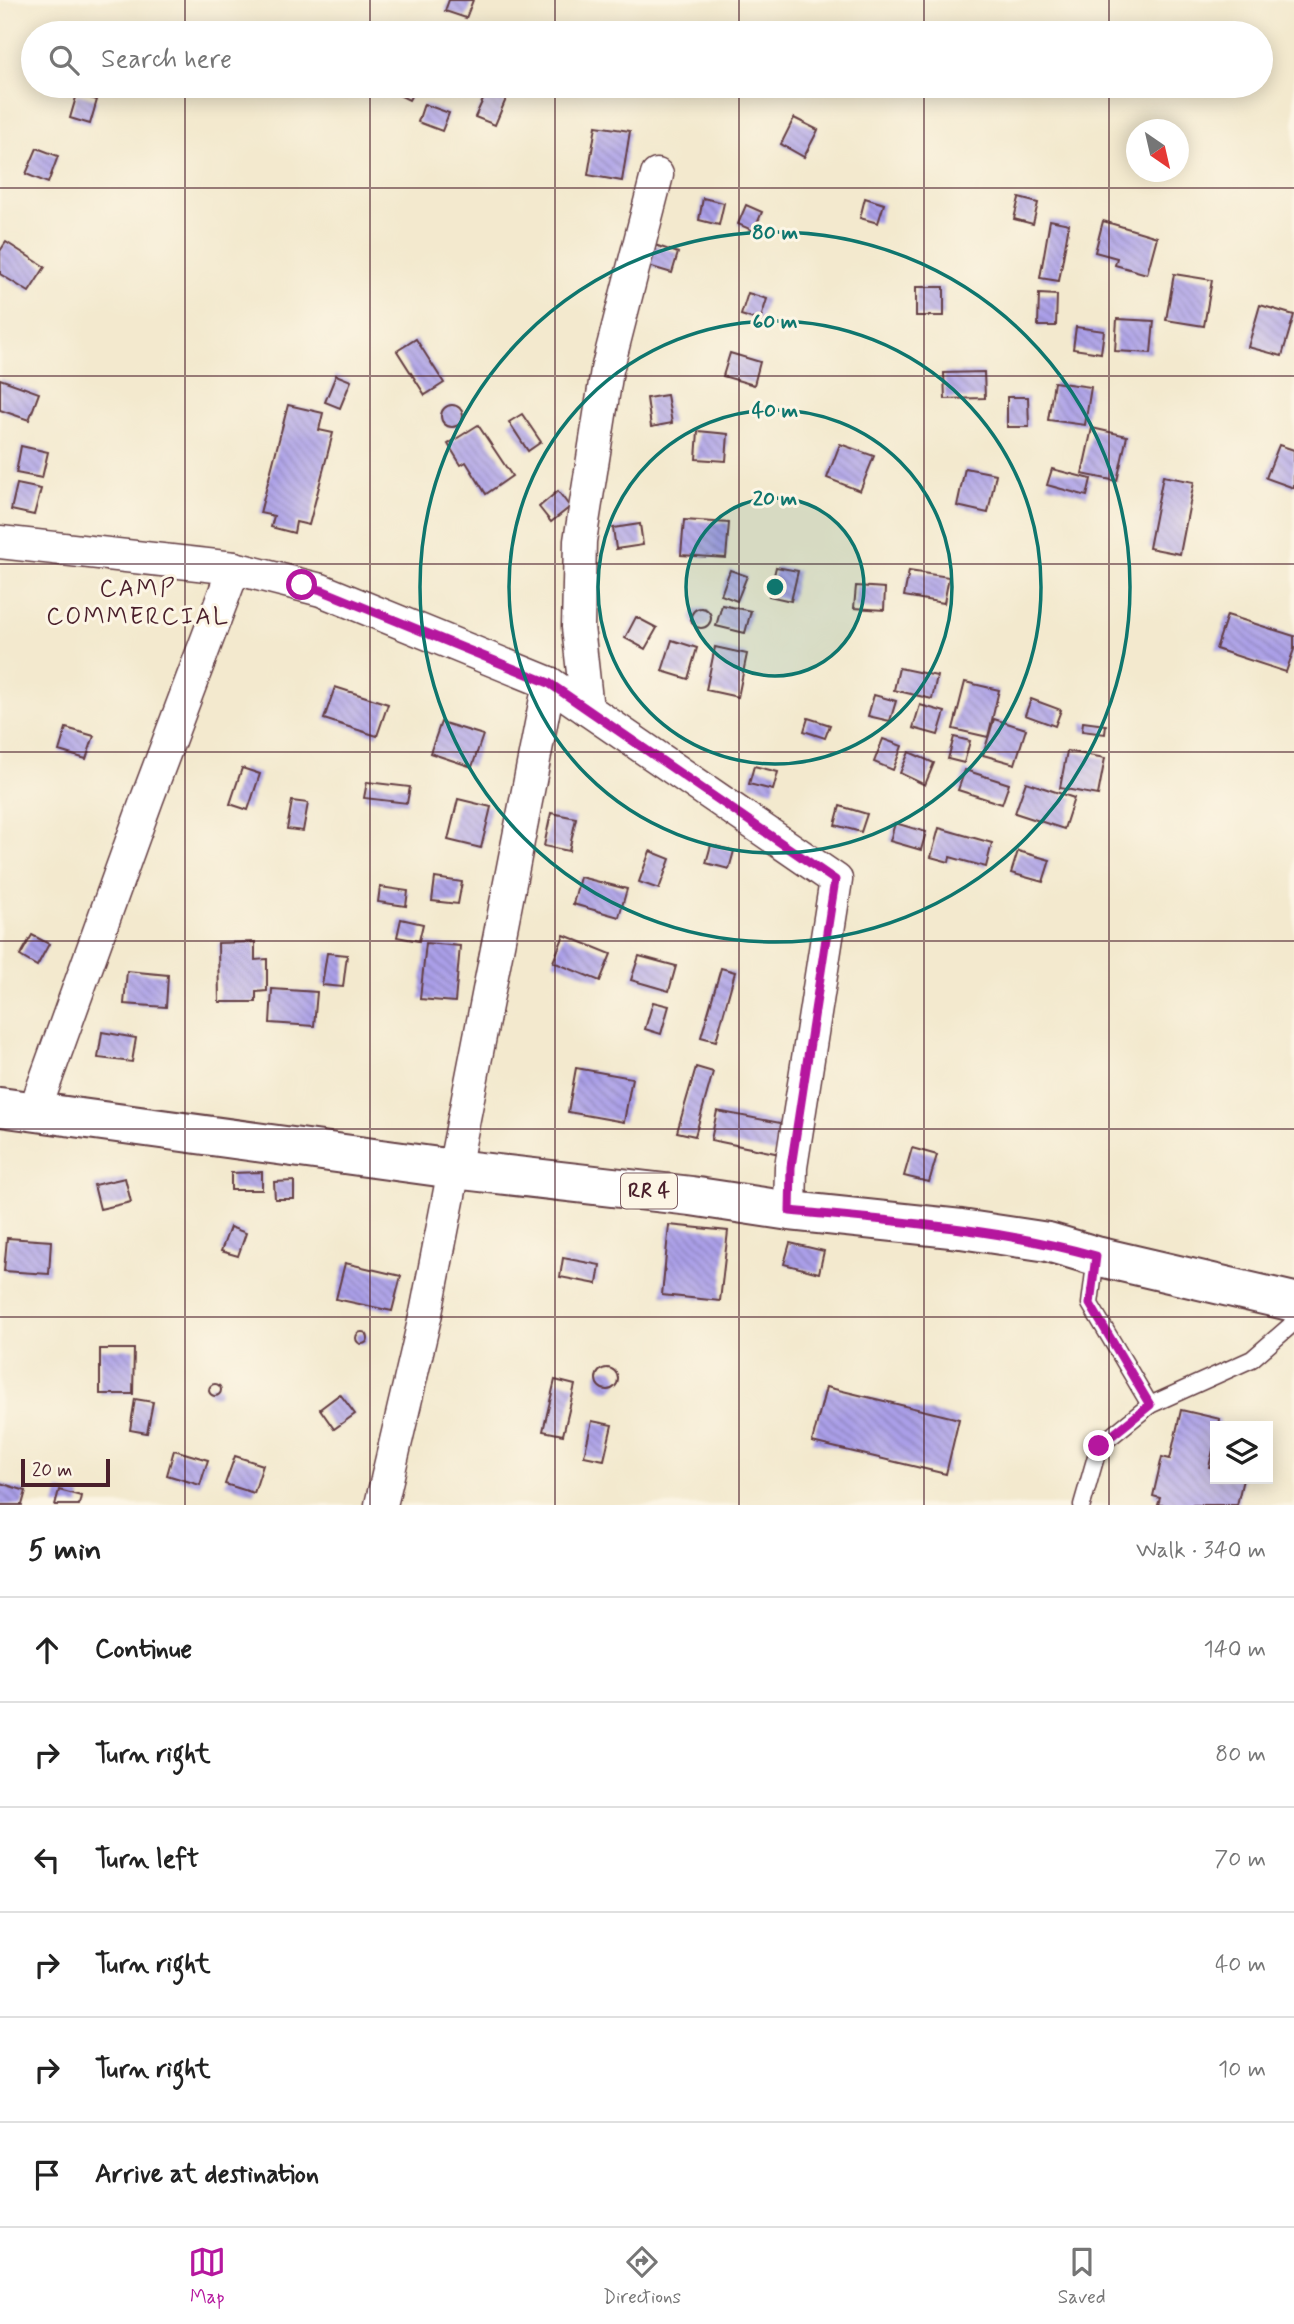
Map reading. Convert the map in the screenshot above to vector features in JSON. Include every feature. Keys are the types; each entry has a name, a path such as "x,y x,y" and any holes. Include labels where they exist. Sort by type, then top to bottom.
{"main road":[{"name":"RR 4","path":"17,1110 790,1211 961,1228 1048,1242 1096,1256 1294,1302"}],"street":[{"path":"587,709 578,627 580,541 607,370 657,175"},
{"path":"0,542 234,568 321,590 549,683 835,880 791,1167 790,1211"},
{"path":"17,1110 147,799 234,568"},
{"path":"381,1505 426,1313 549,683"}],"lane":[{"path":"1096,1256 1090,1304 1150,1405"},
{"path":"1082,1505 1099,1446 1150,1405 1252,1359 1294,1320"}],"building":[{"path":"449,0 473,0 466,18 445,11"},
{"path":"76,98 97,100 90,124 70,118"},
{"path":"484,98 506,99 495,125 475,117"},
{"path":"424,104 449,113 442,131 418,122"},
{"path":"794,118 818,130 804,157 781,144"},
{"path":"596,126 630,131 622,181 588,175"},
{"path":"37,148 58,156 48,183 26,174"},
{"path":"703,198 724,203 719,225 699,220"},
{"path":"865,198 884,204 878,223 860,218"},
{"path":"1019,198 1038,203 1033,224 1014,219"},
{"path":"746,205 762,212 754,231 738,224"},
{"path":"1050,220 1069,224 1059,281 1040,278"},
{"path":"1103,221 1157,237 1147,274 1115,265 1117,258 1095,252"},
{"path":"6,242 45,267 29,292 0,274 0,251"},
{"path":"652,244 678,253 672,273 645,265"},
{"path":"1174,274 1212,280 1204,326 1166,320"},
{"path":"916,287 944,287 944,316 916,316"},
{"path":"748,293 767,299 760,321 741,315"},
{"path":"1039,294 1057,295 1056,326 1038,326"},
{"path":"1260,305 1294,315 1282,356 1248,347"},
{"path":"1117,319 1154,321 1151,353 1115,351"},
{"path":"1076,327 1104,331 1101,353 1073,349"},
{"path":"416,339 444,383 425,395 397,351"},
{"path":"730,353 760,362 754,385 723,376"},
{"path":"984,372 985,398 945,399 944,373"},
{"path":"336,375 351,381 340,408 325,402"},
{"path":"0,379 39,393 29,420 0,410"},
{"path":"1054,382 1091,387 1085,425 1048,420"},
{"path":"667,395 672,423 651,427 647,398"},
{"path":"1007,397 1028,397 1029,427 1007,427"},
{"path":"288,405 323,413 319,430 333,433 309,525 296,522 294,533 271,527 274,516 260,513"},
{"path":"452,405 462,412 463,416 456,426 452,427 442,420 441,416 448,406"},
{"path":"522,414 541,442 528,451 509,422"},
{"path":"478,425 512,476 486,494 466,462 461,465 448,444"},
{"path":"1092,428 1127,436 1117,481 1082,474"},
{"path":"698,431 728,434 726,461 696,459"},
{"path":"840,444 874,456 860,491 827,478"},
{"path":"1279,445 1294,450 1294,488 1266,478"},
{"path":"21,446 48,452 42,478 16,473"},
{"path":"965,468 996,474 988,513 957,506"},
{"path":"1052,469 1091,479 1087,496 1047,485"},
{"path":"1163,476 1194,482 1180,554 1149,548"},
{"path":"17,484 41,489 34,515 11,510"},
{"path":"558,491 570,507 551,522 539,507"},
{"path":"684,520 729,523 726,558 681,555"},
{"path":"640,524 643,545 616,549 613,528"},
{"path":"776,567 798,571 791,601 769,596"},
{"path":"730,570 747,576 737,601 721,595"},
{"path":"909,571 949,577 944,603 904,596"},
{"path":"856,586 885,588 884,610 854,608"},
{"path":"722,605 751,611 745,633 716,626"},
{"path":"701,608 708,611 711,618 708,625 701,628 694,625 691,618 694,611"},
{"path":"1227,615 1294,636 1294,649 1286,672 1216,649"},
{"path":"636,617 657,628 645,649 625,638"},
{"path":"672,640 697,648 688,679 662,671"},
{"path":"715,647 747,654 738,697 706,690"},
{"path":"899,668 937,676 932,699 894,690"},
{"path":"965,682 999,690 988,737 953,729"},
{"path":"335,687 388,704 377,736 324,719"},
{"path":"874,695 896,701 890,721 868,716"},
{"path":"1031,699 1061,710 1055,726 1025,715"},
{"path":"920,705 945,712 938,735 913,728"},
{"path":"808,718 830,725 825,738 804,731"},
{"path":"994,719 1026,729 1015,764 983,755"},
{"path":"441,722 483,735 472,767 430,753"},
{"path":"1083,722 1106,725 1105,734 1082,731"},
{"path":"66,728 94,736 86,759 59,751"},
{"path":"954,737 970,741 964,763 948,759"},
{"path":"883,739 902,746 893,770 874,762"},
{"path":"1067,751 1105,758 1098,795 1060,788"},
{"path":"909,752 934,763 925,785 900,773"},
{"path":"754,766 778,772 773,790 749,784"},
{"path":"242,768 260,774 248,810 230,804"},
{"path":"965,770 1009,784 1002,804 958,790"},
{"path":"367,782 410,787 407,803 364,798"},
{"path":"1026,782 1074,798 1064,829 1015,813"},
{"path":"458,799 491,807 481,848 448,840"},
{"path":"292,801 308,803 303,831 287,829"},
{"path":"840,806 867,814 861,832 835,825"},
{"path":"551,813 576,818 569,851 544,846"},
{"path":"895,823 926,832 921,850 890,841"},
{"path":"939,828 992,843 986,867 950,857 949,862 931,857"},
{"path":"711,845 734,851 729,869 706,863"},
{"path":"650,851 670,859 659,889 639,882"},
{"path":"1018,851 1050,860 1043,882 1011,873"},
{"path":"580,877 627,889 619,917 573,904"},
{"path":"435,878 462,882 458,904 432,901"},
{"path":"380,887 408,891 406,906 378,902"},
{"path":"401,919 423,924 419,941 397,937"},
{"path":"32,935 49,944 37,966 20,956"},
{"path":"564,935 611,954 600,981 553,962"},
{"path":"255,942 255,960 267,959 267,991 256,992 256,1002 219,1002 218,943"},
{"path":"426,943 460,946 455,1002 420,999"},
{"path":"327,953 347,955 343,987 322,985"},
{"path":"639,956 676,966 669,991 631,980"},
{"path":"721,968 735,972 716,1041 701,1037"},
{"path":"127,971 168,975 166,1007 124,1004"},
{"path":"272,989 317,992 314,1026 270,1023"},
{"path":"653,1002 669,1006 661,1034 645,1029"},
{"path":"102,1032 136,1038 132,1062 98,1058"},
{"path":"696,1067 713,1072 695,1136 677,1132"},
{"path":"576,1068 632,1078 624,1122 568,1112"},
{"path":"717,1111 791,1125 785,1155 711,1140"},
{"path":"912,1148 937,1155 929,1182 904,1176"},
{"path":"262,1172 262,1190 231,1190 231,1173"},
{"path":"125,1178 131,1202 100,1209 94,1185"},
{"path":"294,1181 294,1199 275,1199 274,1182"},
{"path":"669,1225 728,1231 720,1301 662,1295"},
{"path":"230,1227 246,1233 238,1256 221,1251"},
{"path":"7,1238 51,1241 49,1274 4,1271"},
{"path":"790,1243 824,1251 819,1273 784,1264"},
{"path":"563,1258 600,1265 597,1284 560,1277"},
{"path":"345,1263 401,1276 392,1311 336,1299"},
{"path":"362,1332 368,1338 362,1344 356,1338"},
{"path":"100,1349 134,1349 133,1394 100,1394"},
{"path":"607,1368 617,1375 618,1379 611,1389 607,1390 597,1383 596,1379 603,1369"},
{"path":"555,1380 575,1385 563,1435 543,1431"},
{"path":"215,1384 221,1390 215,1396 209,1390"},
{"path":"826,1387 959,1419 946,1474 812,1442"},
{"path":"340,1394 355,1414 334,1429 320,1409"},
{"path":"135,1399 153,1402 147,1433 130,1430"},
{"path":"1181,1410 1220,1419 1210,1421 1210,1484 1242,1484 1237,1505 1158,1505 1160,1498 1153,1496 1162,1457 1170,1459"},
{"path":"592,1421 612,1425 604,1460 584,1456"},
{"path":"174,1450 208,1460 200,1485 167,1475"},
{"path":"235,1456 263,1465 254,1493 225,1484"},
{"path":"0,1483 26,1491 22,1505 0,1505"},
{"path":"59,1490 81,1496 79,1505 55,1505"}],"district":[{"name":"CAMP COMMERCIAL","path":"138,603"}],"route":[{"path":"302,585 321,590 549,683 788,845 835,880 791,1167 790,1211 961,1228 1048,1242 1096,1256 1090,1304 1150,1405 1099,1446"}]}
